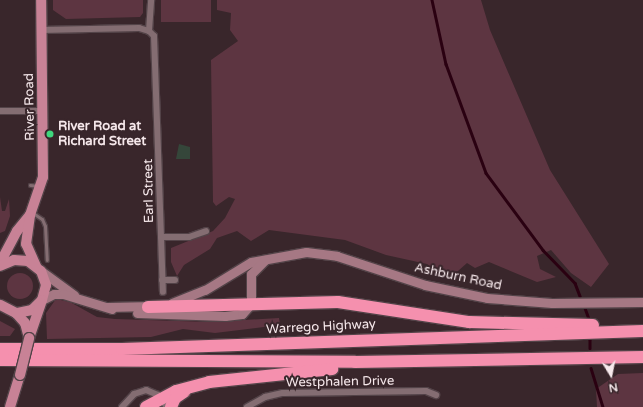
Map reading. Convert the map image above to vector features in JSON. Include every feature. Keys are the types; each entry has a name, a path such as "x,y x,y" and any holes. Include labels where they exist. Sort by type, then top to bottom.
{"highway":[{"path":"148,307 351,303 469,322 643,326"},
{"name":"Warrego Highway","path":"0,349 122,349 643,331"},
{"path":"0,360 355,362 643,357"},
{"path":"171,407 181,394 209,382 263,374 343,369 355,362"},
{"path":"146,407 164,403 209,382"}],"main road":[{"name":"River Road","path":"0,263 17,231 30,213 41,186 44,111 41,0"},
{"name":"River Road","path":"30,213 26,244 46,285 42,300"},
{"path":"0,266 16,259 38,268"},
{"path":"16,313 32,310 42,300"},
{"path":"12,405 29,338 42,300"},
{"path":"0,305 16,313 25,323 29,338"}],"street":[{"name":"Earl Street","path":"151,0 149,31 154,36 157,50 163,292"},
{"path":"41,30 139,28 149,31"},
{"path":"0,111 44,111"},
{"path":"161,238 189,237 206,231"},
{"name":"Ashburn Road","path":"107,307 148,307 188,298 251,262 301,252 325,254 445,290 508,300 571,304 643,302"},
{"name":"Ashburn Road","path":"42,300 56,294 75,296 107,307 141,313 230,316 244,313 251,304 252,272 272,257"},
{"name":"Ashburn Road","path":"38,268 75,296"},
{"path":"162,280 175,280"},
{"path":"122,407 142,391 154,392 164,403"},
{"name":"Westphalen Drive","path":"247,407 265,397 283,393 426,391 436,395"}],"lane":[{"path":"30,185 41,186"},
{"path":"30,213 42,219 45,226 48,260"}],"shaded area":[{"path":"53,0 143,0 143,13 140,17 66,19 53,10"},
{"path":"161,0 211,0 211,22 161,22"},
{"path":"217,0 481,0 490,30 550,170 609,264 591,287 571,273 551,250 537,256 540,269 556,277 537,282 489,262 475,268 467,263 449,279 427,264 386,255 345,240 269,230 251,241 237,231 217,238 210,249 184,265 177,276 171,262 171,248 213,231 225,218 235,199 229,197 216,206 213,202 211,60 238,41 230,30 231,13 217,10"},
{"path":"0,197 2,211 5,211 9,199 10,216 5,231 0,233"},
{"path":"20,273 29,277 33,286 29,295 20,299 11,295 7,286 11,277"},
{"path":"56,299 70,302 97,317 115,319 211,322 279,318 280,325 215,333 183,329 151,337 47,339 46,313"},
{"path":"0,321 15,329 10,336 0,336"},
{"path":"643,373 643,407 597,407 596,389 618,374"}],"building":[{"path":"179,144 190,147 190,159 176,159"}],"waterway":[{"path":"432,0 446,64 486,173 543,250 575,283 580,296"},
{"path":"585,308 589,319"},
{"path":"590,340 590,348"},
{"path":"591,368 603,407"}],"place":[{"name":"River Road at Richard Street","path":"50,134"}]}
